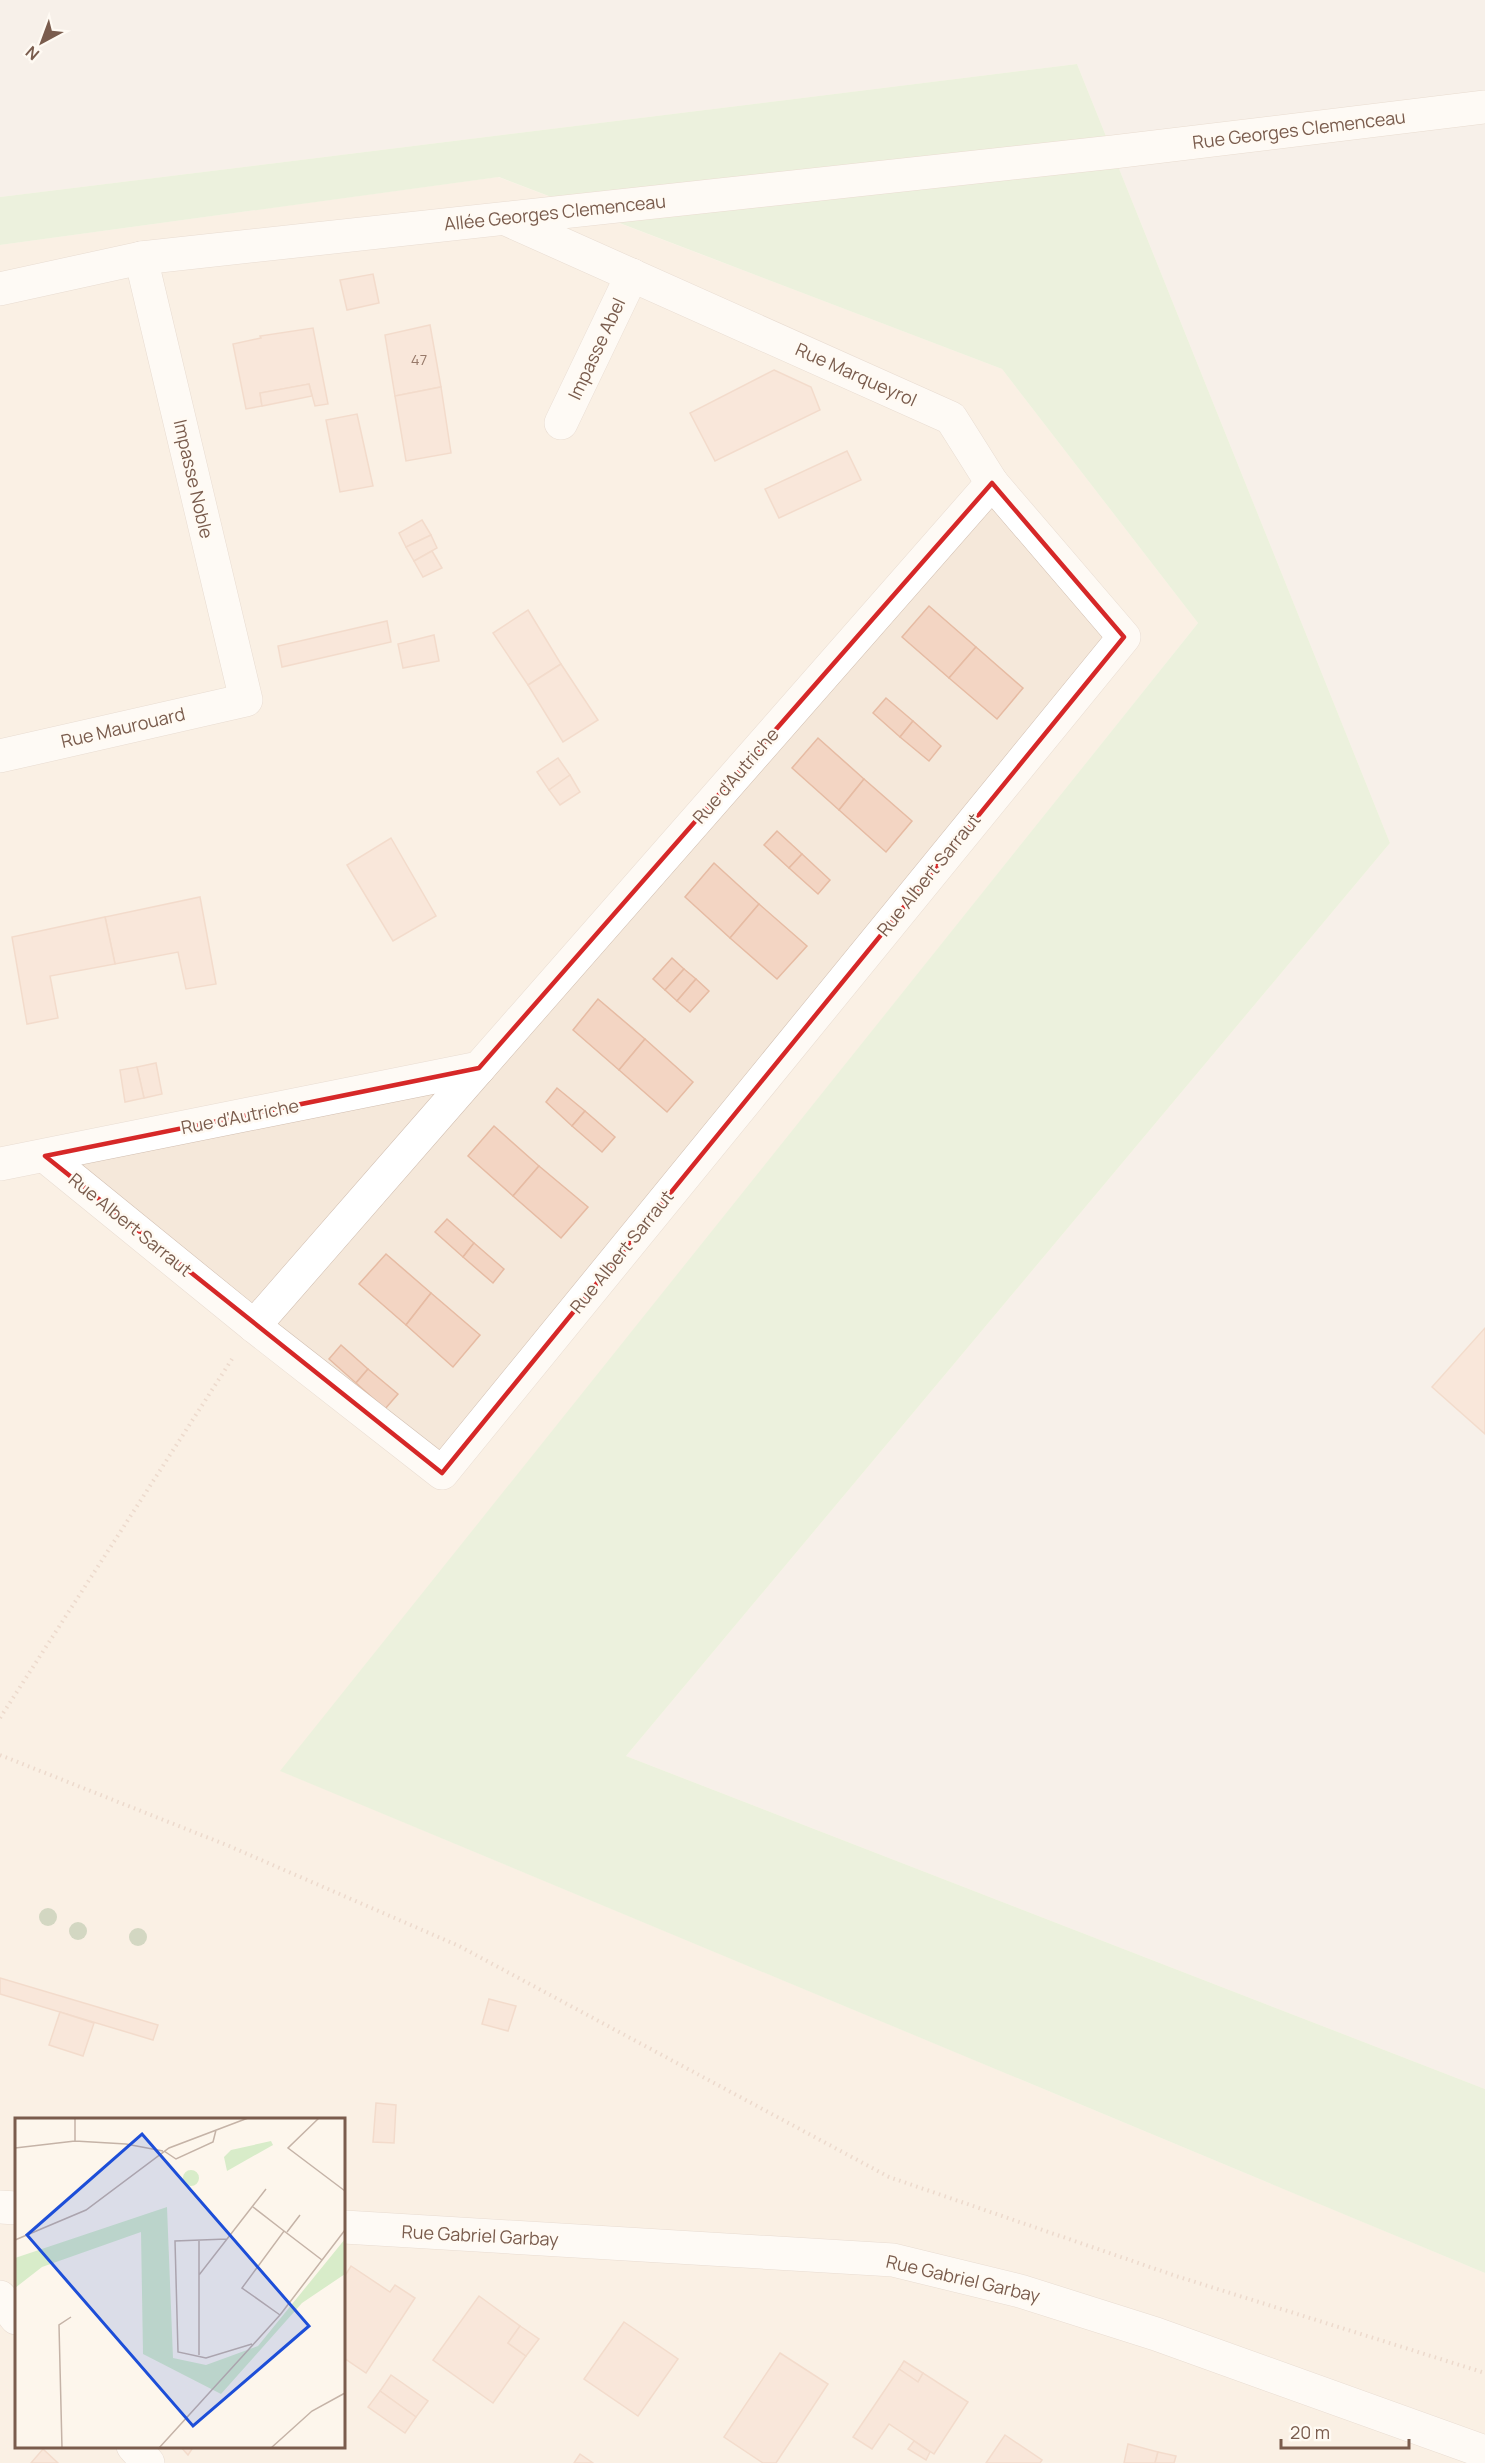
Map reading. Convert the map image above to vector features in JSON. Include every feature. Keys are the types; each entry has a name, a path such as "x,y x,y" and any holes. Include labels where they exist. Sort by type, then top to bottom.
{"street":[{"name":"Rue Georges Clemenceau","path":"1113,152 1485,107"},
{"name":"Allée Georges Clemenceau","path":"0,289 141,258 1113,152"},
{"name":"Rue Marqueyrol","path":"506,219 951,418 992,483 1124,637"},
{"name":"Impasse Noble","path":"141,258 246,699"},
{"name":"Impasse Abel","path":"561,423 632,275"},
{"name":"Rue d'Autriche","path":"254,1326 992,483"},
{"name":"Rue Albert Sarraut","path":"45,1156 254,1326 442,1473 1124,637"},
{"name":"Rue Maurouard","path":"0,756 246,699"},
{"name":"Rue d'Autriche","path":"0,1164 480,1068"},
{"path":"0,2207 15,2208"},
{"name":"Rue Gabriel Garbay","path":"345,2228 892,2260 1020,2290 1156,2334 1485,2452"},
{"path":"0,2297 15,2317"},
{"path":"135,2448 147,2463"}],"path":[{"path":"0,1718 254,1326"},
{"path":"0,1755 230,1846 459,1946 889,2177 1176,2276 1485,2373"}],"highlighted area":[{"path":"992,483 1124,637 442,1473 45,1156 479,1068"}],"shaded area":[{"path":"0,0 1485,0 1485,2089 626,1756 1390,843 1077,64 0,197"},
{"path":"498,177 1002,369 1198,623 281,1771 1485,2273 1485,2463 0,2463 0,245"}],"green space":[{"path":"1077,64 1390,843 626,1756 1485,2089 1485,2273 280,1771 1198,623 1002,369 499,177 0,245 0,197"}],"building":[{"path":"373,274 379,303 347,310 340,280"},
{"path":"430,325 441,387 395,396 385,335"},
{"path":"313,328 328,404 315,406 309,384 260,393 262,406 246,409 233,344 261,338 260,336"},
{"path":"774,370 811,387 820,410 715,461 690,413"},
{"path":"309,384 312,396 262,406 260,393"},
{"path":"441,387 451,453 406,461 395,396"},
{"path":"357,414 373,486 340,492 326,420"},
{"path":"847,451 861,480 779,518 765,489"},
{"path":"422,520 431,535 406,547 399,533"},
{"path":"431,535 437,548 414,561 406,547"},
{"path":"432,551 442,568 423,577 414,561"},
{"path":"929,606 976,647 949,678 902,637"},
{"path":"528,610 561,664 528,685 493,633"},
{"path":"387,621 391,642 282,667 278,646"},
{"path":"434,635 439,661 403,668 398,644"},
{"path":"976,647 1023,688 997,719 949,678"},
{"path":"561,664 598,720 563,742 528,685"},
{"path":"886,698 913,721 900,737 873,713"},
{"path":"913,721 941,746 929,761 900,737"},
{"path":"818,738 864,779 839,810 792,768"},
{"path":"558,758 570,775 549,790 537,772"},
{"path":"570,775 580,792 560,805 549,790"},
{"path":"864,779 912,821 886,852 839,810"},
{"path":"777,831 802,854 789,868 764,845"},
{"path":"391,838 436,916 393,941 347,865"},
{"path":"802,854 830,880 818,894 789,868"},
{"path":"714,863 759,904 730,938 685,897"},
{"path":"200,897 216,984 186,989 178,952 115,964 105,917"},
{"path":"759,904 807,946 777,979 730,938"},
{"path":"105,917 115,964 50,976 58,1018 27,1024 12,937"},
{"path":"672,958 684,969 665,990 653,979"},
{"path":"684,969 696,979 677,1001 665,990"},
{"path":"696,979 709,991 690,1012 677,1001"},
{"path":"598,999 645,1039 619,1070 573,1030"},
{"path":"645,1039 693,1082 667,1112 619,1070"},
{"path":"156,1063 162,1094 144,1098 137,1067"},
{"path":"137,1067 144,1098 125,1102 120,1070"},
{"path":"557,1088 585,1111 572,1126 546,1102"},
{"path":"585,1111 615,1137 602,1152 572,1126"},
{"path":"494,1126 539,1166 513,1196 468,1156"},
{"path":"539,1166 588,1207 561,1238 513,1196"},
{"path":"447,1219 474,1243 463,1257 435,1232"},
{"path":"474,1243 504,1269 493,1283 463,1257"},
{"path":"386,1254 431,1293 406,1325 359,1284"},
{"path":"431,1293 480,1335 453,1367 406,1325"},
{"path":"1485,1328 1485,1434 1432,1387"},
{"path":"341,1345 368,1369 356,1383 329,1359"},
{"path":"368,1369 398,1394 385,1409 356,1383"},
{"path":"0,1978 158,2025 153,2040 0,1994"},
{"path":"489,1999 516,2006 508,2031 482,2024"},
{"path":"60,2012 94,2023 83,2056 49,2045"},
{"path":"376,2103 396,2105 394,2143 373,2142"},
{"path":"351,2266 390,2292 395,2285 415,2298 366,2373 345,2359 345,2275"},
{"path":"479,2296 520,2326 508,2343 526,2356 493,2403 433,2360"},
{"path":"624,2322 678,2359 638,2416 584,2379"},
{"path":"520,2326 539,2339 526,2356 508,2343"},
{"path":"780,2353 828,2384 776,2463 763,2463 724,2437"},
{"path":"904,2361 923,2373 918,2382 899,2369"},
{"path":"899,2369 918,2382 923,2373 968,2402 934,2454 889,2424 872,2449 853,2437"},
{"path":"391,2375 428,2401 416,2417 380,2391"},
{"path":"380,2391 416,2417 405,2433 368,2407"},
{"path":"1005,2435 1042,2460 1040,2463 986,2463"},
{"path":"914,2441 930,2452 926,2460 908,2449"},
{"path":"1128,2444 1158,2452 1155,2463 1124,2463"},
{"path":"182,2448 193,2448 188,2455"},
{"path":"43,2449 58,2463 31,2463"},
{"path":"1158,2452 1176,2456 1174,2463 1155,2463"},
{"path":"580,2454 593,2463 574,2463"}]}
